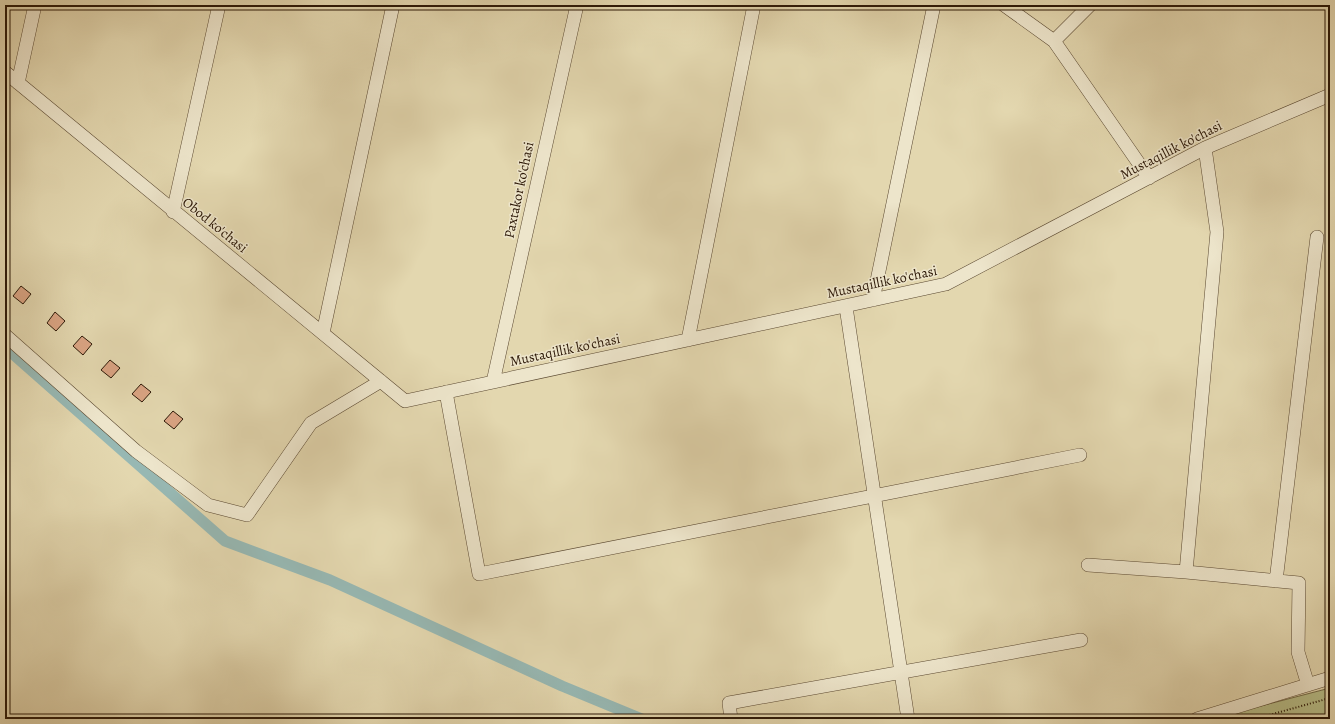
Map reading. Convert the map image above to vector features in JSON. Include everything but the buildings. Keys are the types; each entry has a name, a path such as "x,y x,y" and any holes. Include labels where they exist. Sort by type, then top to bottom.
{"street":[{"path":"18,83 35,5"},
{"path":"173,212 219,5"},
{"path":"323,333 393,5"},
{"name":"Paxtakor ko'chasi","path":"493,382 577,5"},
{"path":"688,340 754,5"},
{"path":"873,300 934,5"},
{"path":"1004,5 1054,40 1150,178"},
{"path":"1054,40 1090,5"},
{"name":"Obod ko'chasi","path":"5,72 173,212 405,401"},
{"name":"Mustaqillik ko'chasi","path":"405,401 846,307 946,284 1205,148 1330,95"},
{"path":"1186,572 1217,232 1205,148"},
{"path":"1276,582 1317,237"},
{"path":"846,307 908,719"},
{"path":"5,335 136,451 208,505 247,515 311,423 381,381"},
{"path":"446,392 479,574 1080,455"},
{"path":"1088,566 1186,572 1276,582 1299,583 1298,652 1308,685"},
{"path":"731,719 729,703 1081,640"},
{"path":"1197,719 1330,678"}],"path":[{"path":"1255,719 1330,698"}],"green space":[{"path":"1330,688 1330,719 1211,719"}],"waterway":[{"path":"5,347 225,541 330,580 562,686 642,719"}]}
